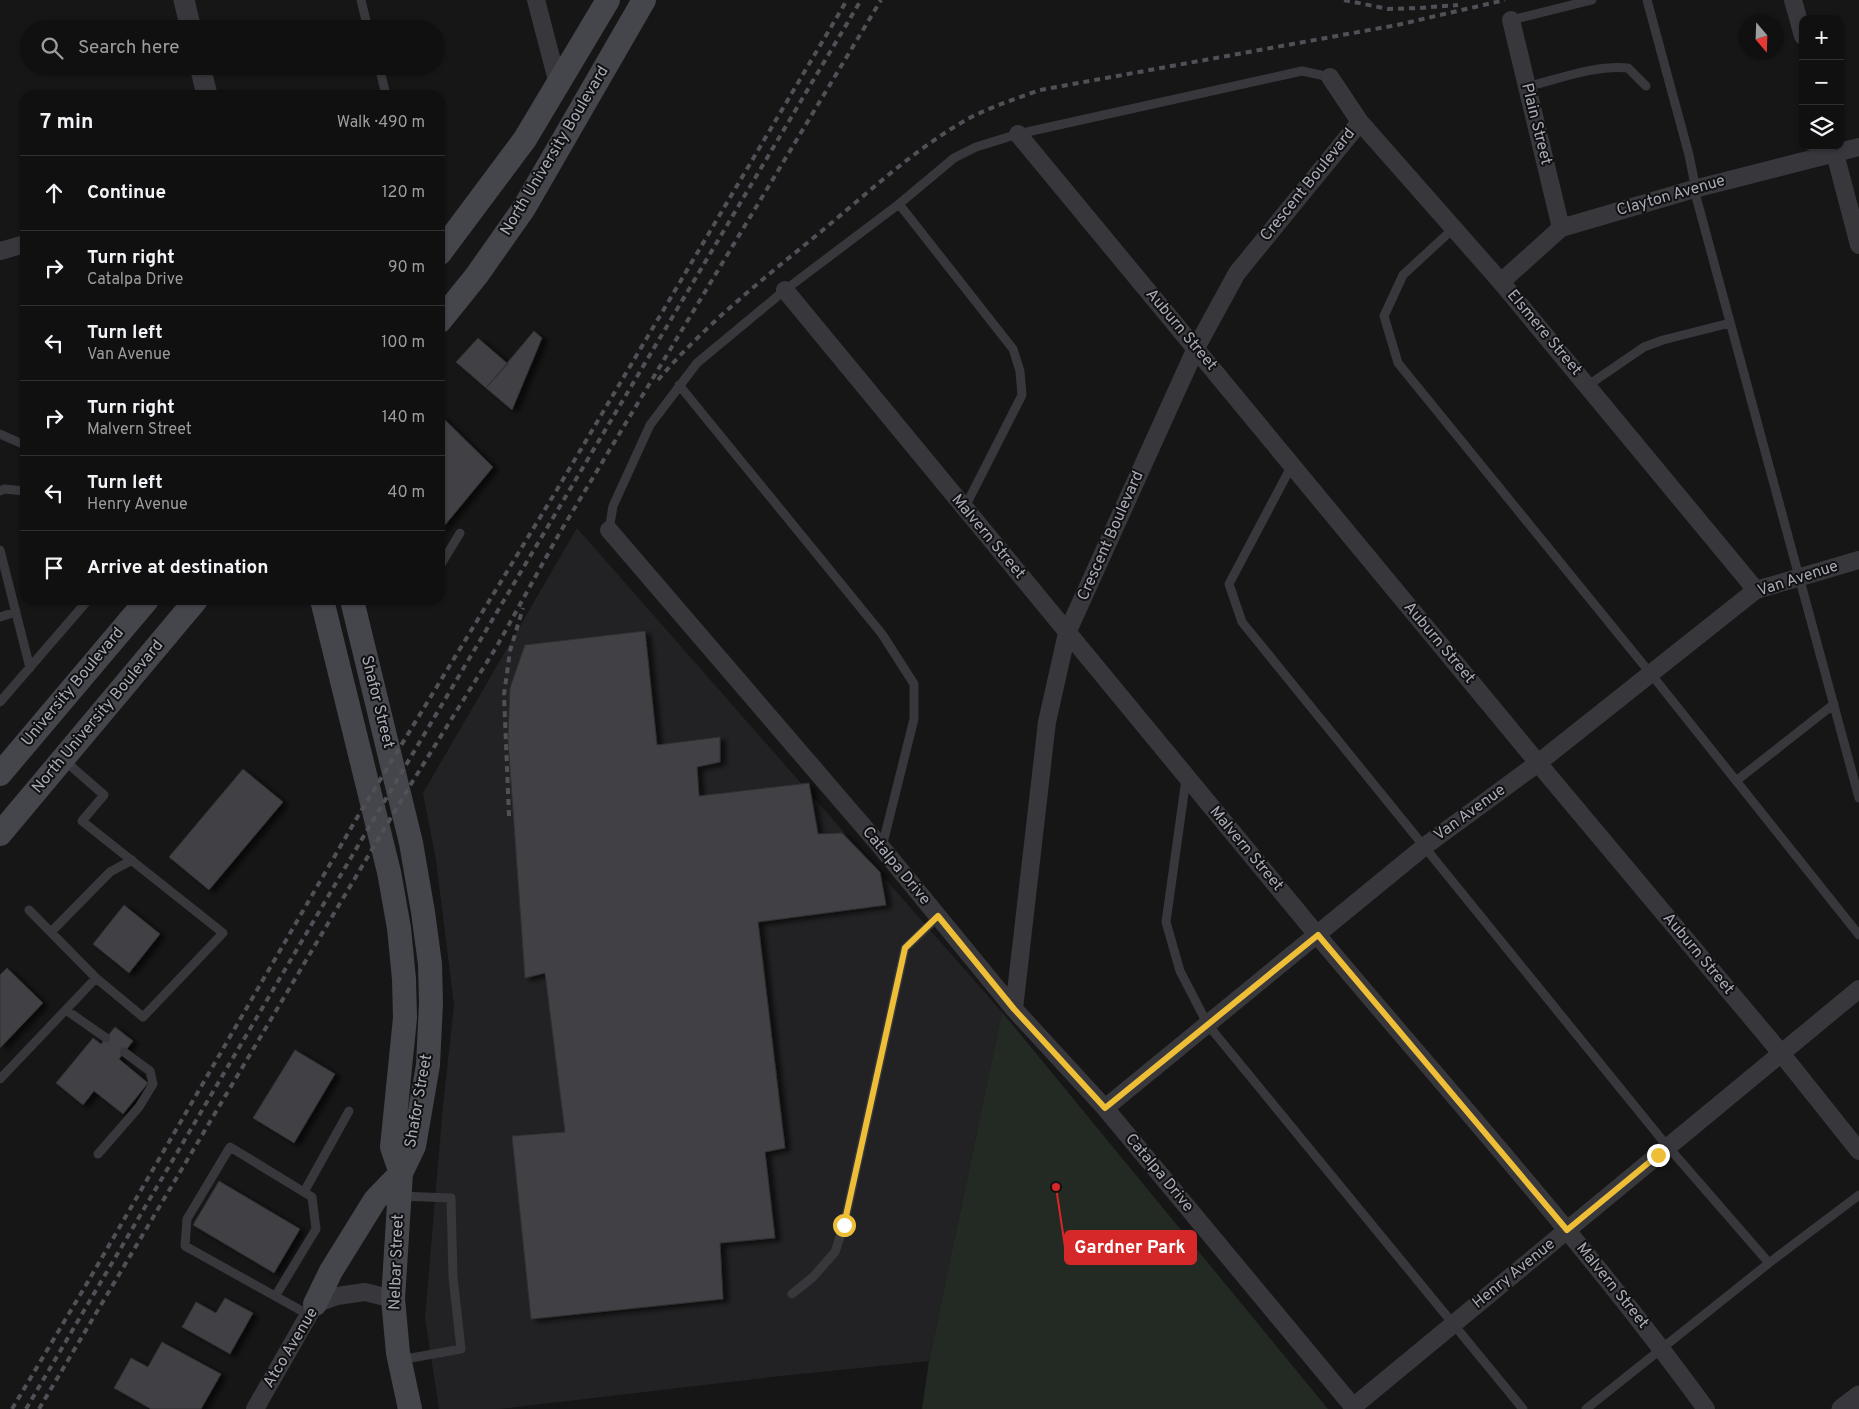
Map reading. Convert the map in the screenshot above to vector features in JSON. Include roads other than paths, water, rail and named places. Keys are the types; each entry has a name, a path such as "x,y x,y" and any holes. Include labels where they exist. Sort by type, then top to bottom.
{"main road":[{"name":"North University Boulevard","path":"445,246 525,139 608,0"},
{"name":"North University Boulevard","path":"445,315 477,276 524,208 644,0"},
{"name":"University Boulevard","path":"0,774 143,605"},
{"name":"North University Boulevard","path":"0,834 64,760 192,605"},
{"name":"Shafor Street","path":"323,605 389,872 399,928 404,979 405,1018 392,1147 400,1184"},
{"name":"Shafor Street","path":"353,605 411,843 430,964 431,1003 428,1065 414,1146 400,1184"},
{"name":"Nelbar Street","path":"400,1184 393,1299 400,1360 410,1409"},
{"path":"312,1309 331,1271 375,1200 400,1184"}],"street":[{"path":"184,0 189,20"},
{"path":"536,0 558,84"},
{"path":"1793,0 1799,22"},
{"name":"Plain Street","path":"1511,20 1561,228"},
{"path":"202,75 206,90"},
{"name":"Elsmere Street","path":"1330,77 1360,122 1455,227 1756,590"},
{"name":"Crescent Boulevard","path":"1014,1009 1047,722 1067,633 1196,348 1237,273 1360,122"},
{"name":"Auburn Street","path":"1018,134 1538,763 1781,1053 1859,1151"},
{"name":"Clayton Avenue","path":"1844,149 1859,147"},
{"path":"1834,150 1859,244"},
{"name":"Clayton Avenue","path":"1501,282 1561,228 1834,150"},
{"path":"0,251 20,245"},
{"name":"Malvern Street","path":"785,290 964,509 1318,935 1567,1230 1661,1348 1706,1409"},
{"name":"Catalpa Drive","path":"609,530 882,848 1014,1009 1105,1108 1354,1408"},
{"name":"Van Avenue","path":"1105,1108 1425,846 1538,763 1756,590 1859,560"},
{"name":"Henry Avenue","path":"1354,1408 1859,989"},
{"name":"Atco Avenue","path":"255,1409 312,1309 337,1296 365,1292 393,1299"},
{"path":"1842,1409 1859,1396"}],"lane":[{"path":"361,0 366,20"},
{"path":"1511,20 1592,0"},
{"path":"1647,0 1689,155 1694,189 1859,798"},
{"path":"1526,87 1614,67 1628,68 1646,86"},
{"path":"609,530 613,506 650,425 697,363 785,290 899,204 954,158 976,147 1018,134 1302,71 1330,77"},
{"path":"381,75 385,90"},
{"path":"899,204 1013,349 1020,371 1022,395 964,509"},
{"path":"1455,227 1403,275 1384,316 1398,363 1651,674 1859,935"},
{"path":"1587,386 1644,347 1663,340 1730,323"},
{"path":"679,385 882,634 914,684 914,719 882,848"},
{"path":"0,434 20,443"},
{"path":"1292,465 1229,584 1242,622 1663,1141 1769,1263"},
{"path":"0,491 4,489 20,491"},
{"path":"445,558 460,533"},
{"path":"0,550 30,668"},
{"path":"0,702 84,605"},
{"path":"0,616 16,612"},
{"path":"1736,781 1834,704"},
{"path":"29,910 96,978 143,1017 223,933 82,821 104,795 64,760"},
{"path":"1186,776 1166,922 1180,971 1208,1025 1523,1409"},
{"path":"51,932 110,872 132,860"},
{"path":"792,1294 813,1277 835,1252 844,1225 905,948 938,916"},
{"path":"0,1079 96,978"},
{"path":"66,1010 106,1038"},
{"path":"98,1154 139,1107 152,1084 150,1071 124,1052"},
{"path":"304,1192 349,1111"},
{"path":"276,1295 316,1229 312,1196 230,1147 187,1219 185,1246 276,1295 312,1309"},
{"path":"400,1184 451,1198 452,1277 461,1349 400,1360"},
{"path":"1586,1409 1769,1263 1859,1195"}],"railway":[{"path":"12,1409 358,816 558,488 847,0"},
{"path":"26,1409 359,844 861,0"},
{"path":"39,1409 411,784 497,646 559,534 881,0"},
{"path":"1344,0 1388,9 1458,5"},
{"path":"658,380 693,342 732,306 884,179 939,137 988,109 1040,90 1397,25 1505,0"},
{"path":"509,816 504,695 510,651 523,608"}],"place":[{"name":"Gardner Park","path":"1056,1187"}]}
